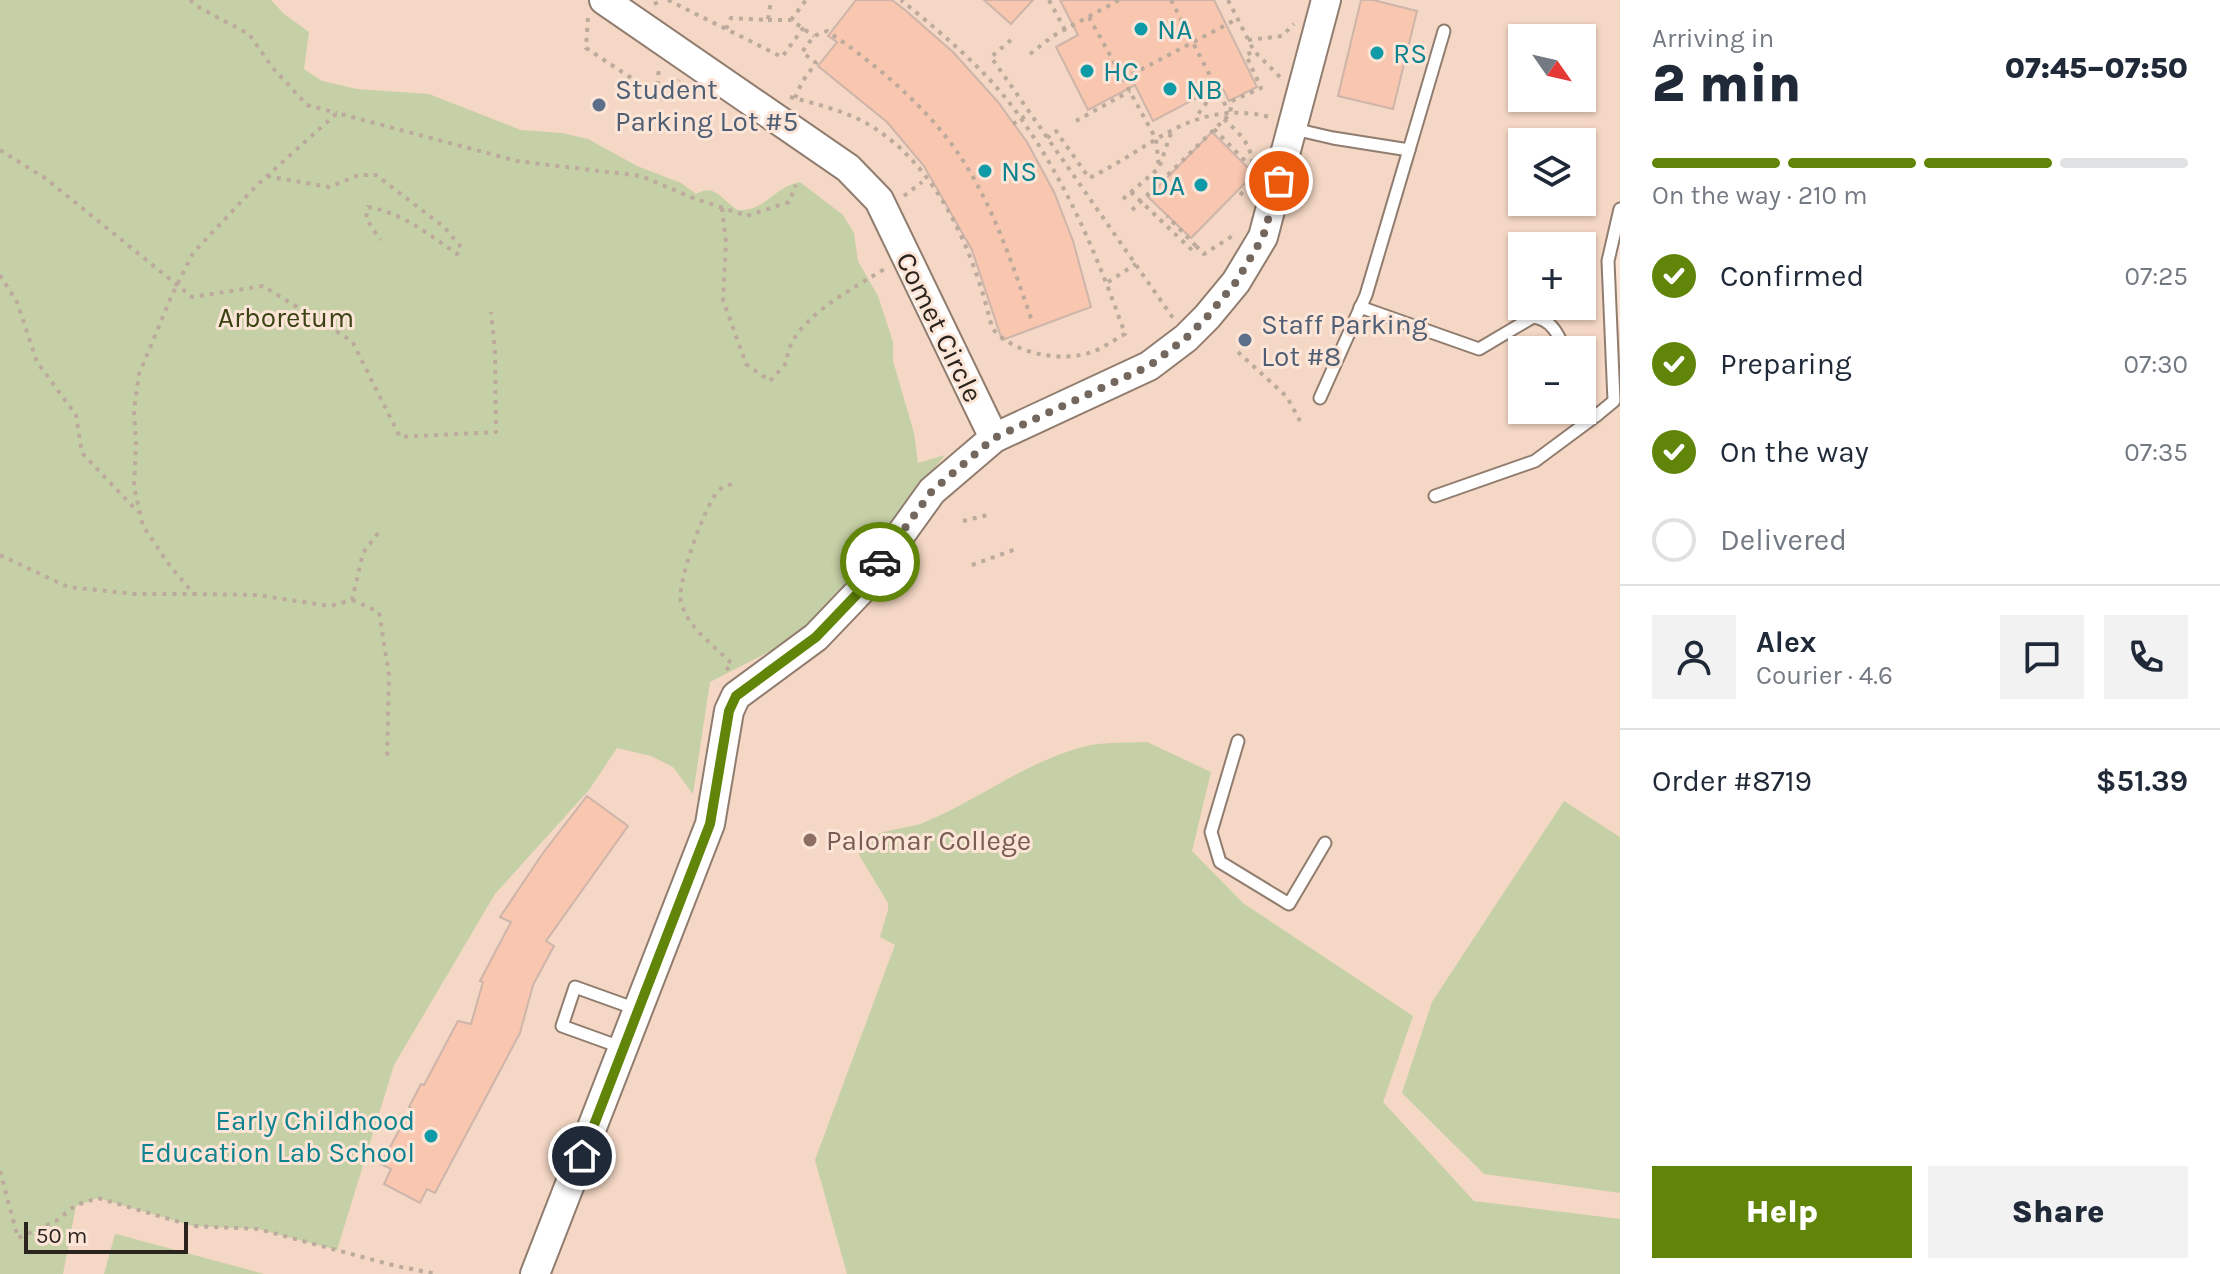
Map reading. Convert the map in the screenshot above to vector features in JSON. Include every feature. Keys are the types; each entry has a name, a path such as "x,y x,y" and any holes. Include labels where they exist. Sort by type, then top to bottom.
{"street":[{"path":"994,438 1149,366 1186,338 1236,282 1263,237 1287,124 1326,0"},
{"name":"Comet Circle","path":"535,1274 710,824 729,711 736,696 816,637 860,591 932,491 994,438 879,200 848,168 597,3"}],"lane":[{"path":"1320,398 1360,307 1444,31"},
{"path":"1287,124 1333,138 1409,150"},
{"path":"1435,496 1535,461 1614,401 1608,261 1620,209"},
{"path":"1360,307 1479,349 1533,317 1542,318 1559,336"},
{"path":"1238,741 1211,832 1220,862 1289,904 1325,843"},
{"path":"625,1049 562,1026 575,987 640,1010"}],"path":[{"path":"190,0 249,34 272,67 307,105 517,161 641,176 747,216 789,202 796,185"},
{"path":"652,5 665,0 782,57 804,27"},
{"path":"768,20 771,0"},
{"path":"791,20 806,0"},
{"path":"788,97 843,112 867,123 909,157 927,179 957,228 979,278 992,328 1014,344 1046,355 1079,356 1093,352 1125,334 1107,283 1056,175 1022,118 955,45 901,0"},
{"path":"1049,0 1065,30"},
{"path":"1030,54 1119,0"},
{"path":"1171,0 1230,114"},
{"path":"1228,0 1254,51 1289,86"},
{"path":"597,3 586,48 666,101 686,70"},
{"path":"1089,17 1156,139 1159,168"},
{"path":"726,29 731,18 791,20 814,36"},
{"path":"1123,79 1237,19"},
{"path":"1248,40 1282,36 1299,20"},
{"path":"795,98 816,63 802,52 814,36 827,31 853,48 932,119 988,206 1010,256 1033,324"},
{"path":"1011,40 991,57 1178,325"},
{"path":"1132,210 1230,114 1232,101 1261,88 1246,55 1254,51"},
{"path":"657,95 659,52"},
{"path":"1076,121 1130,91"},
{"path":"1196,118 1207,102 1219,93"},
{"path":"194,594 143,526 140,514 134,487 137,453 134,410 139,374 193,253 267,176 337,113"},
{"path":"1013,124 1030,113"},
{"path":"1047,138 1056,131 1089,178 1196,118 1230,114 1264,116 1287,124"},
{"path":"1224,119 1248,145 1252,168"},
{"path":"1214,129 1259,176 1240,195"},
{"path":"1123,199 1159,168 1172,130"},
{"path":"0,150 45,178 192,297 263,286 352,341 400,437 496,432 491,312"},
{"path":"267,176 329,187 359,175 376,175 444,227 461,247 457,254 405,218 368,207 366,218 380,240"},
{"path":"904,196 922,182"},
{"path":"1131,192 1192,250 1196,246"},
{"path":"722,208 726,242 723,300 746,364 770,381 787,362 787,352 806,323 829,304 895,263"},
{"path":"1167,216 1204,254 1235,234 1243,237"},
{"path":"1107,283 1136,264"},
{"path":"0,275 17,302 37,362 76,415 82,453 140,514"},
{"path":"1238,352 1287,397 1300,421"},
{"path":"724,672 732,664 692,628 680,599 689,554 710,502 721,488 735,483"},
{"path":"963,521 992,514"},
{"path":"352,600 363,553 378,533"},
{"path":"972,565 1016,549"},
{"path":"0,555 68,587 135,594 257,595 330,606 352,600 379,612 389,675 387,760"},
{"path":"0,1171 18,1238 56,1221 76,1205 98,1198 193,1226 258,1229 437,1274"}],"shaded area":[{"name":"Palomar College","path":"0,0 1620,0 1620,238 1610,284 1620,334 1620,1274 0,1274"}],"green space":[{"name":"Arboretum","path":"0,0 271,0 309,32 304,69 322,81 357,89 429,94 521,130 562,133 588,139 637,166 681,183 696,194 708,190 714,192 738,210 756,207 800,182 843,215 854,233 858,261 878,296 893,342 893,361 914,433 918,463 945,455 897,515 856,575 809,624 776,648 710,682 693,794 673,767 651,756 617,748 589,790 495,894 394,1065 337,1250 258,1229 193,1226 98,1198 76,1206 63,1274 0,1274"},
{"path":"1147,742 1211,772 1192,851 1243,903 1413,1016 1383,1102 1474,1201 1620,1219 1620,1274 847,1274 815,1160 895,945 880,937 888,903 859,855 860,847 872,836 923,823 944,814 1047,759 1091,745"},
{"path":"1564,801 1620,837 1620,1193 1484,1174 1402,1093 1432,1002"},
{"path":"116,1234 264,1274 104,1274"}],"building":[{"name":"NS","path":"856,0 892,0 953,52 998,102 1027,142 1054,192 1073,241 1091,307 1002,340 972,250 924,166 887,122 818,66 837,42 828,36"},
{"path":"984,0 1033,0 1011,24"},
{"path":"1060,0 1214,0 1257,87 1229,101 1221,85 1153,121 1135,85 1088,110 1056,47 1078,35"},
{"name":"RS","path":"1361,0 1417,11 1393,109 1338,96"},
{"name":"DA","path":"1212,132 1254,174 1191,238 1148,197"},
{"path":"587,796 628,826 546,941 554,946 533,985 520,1033 435,1193 427,1189 420,1203 384,1184 391,1169 381,1164 421,1084 424,1085 458,1021 471,1024 483,982 480,981 511,922 500,917 543,853"}],"way so far":[{"path":"880,562 932,491 994,438 1149,366 1186,338 1236,282 1263,237 1279,181"}],"place":[{"name":"NA","path":"1141,29"},
{"name":"RS","path":"1377,53"},
{"name":"HC","path":"1087,71"},
{"name":"NB","path":"1170,89"},
{"name":"Student Parking Lot #5","path":"599,105"},
{"name":"NS","path":"985,171"},
{"name":"DA","path":"1201,185"},
{"name":"Staff Parking Lot #8","path":"1245,340"},
{"name":"Palomar College","path":"810,840"},
{"name":"Early Childhood Education Lab School","path":"431,1136"}],"route":[{"path":"582,1156 710,824 729,711 736,696 816,637 860,591 880,562"}]}
